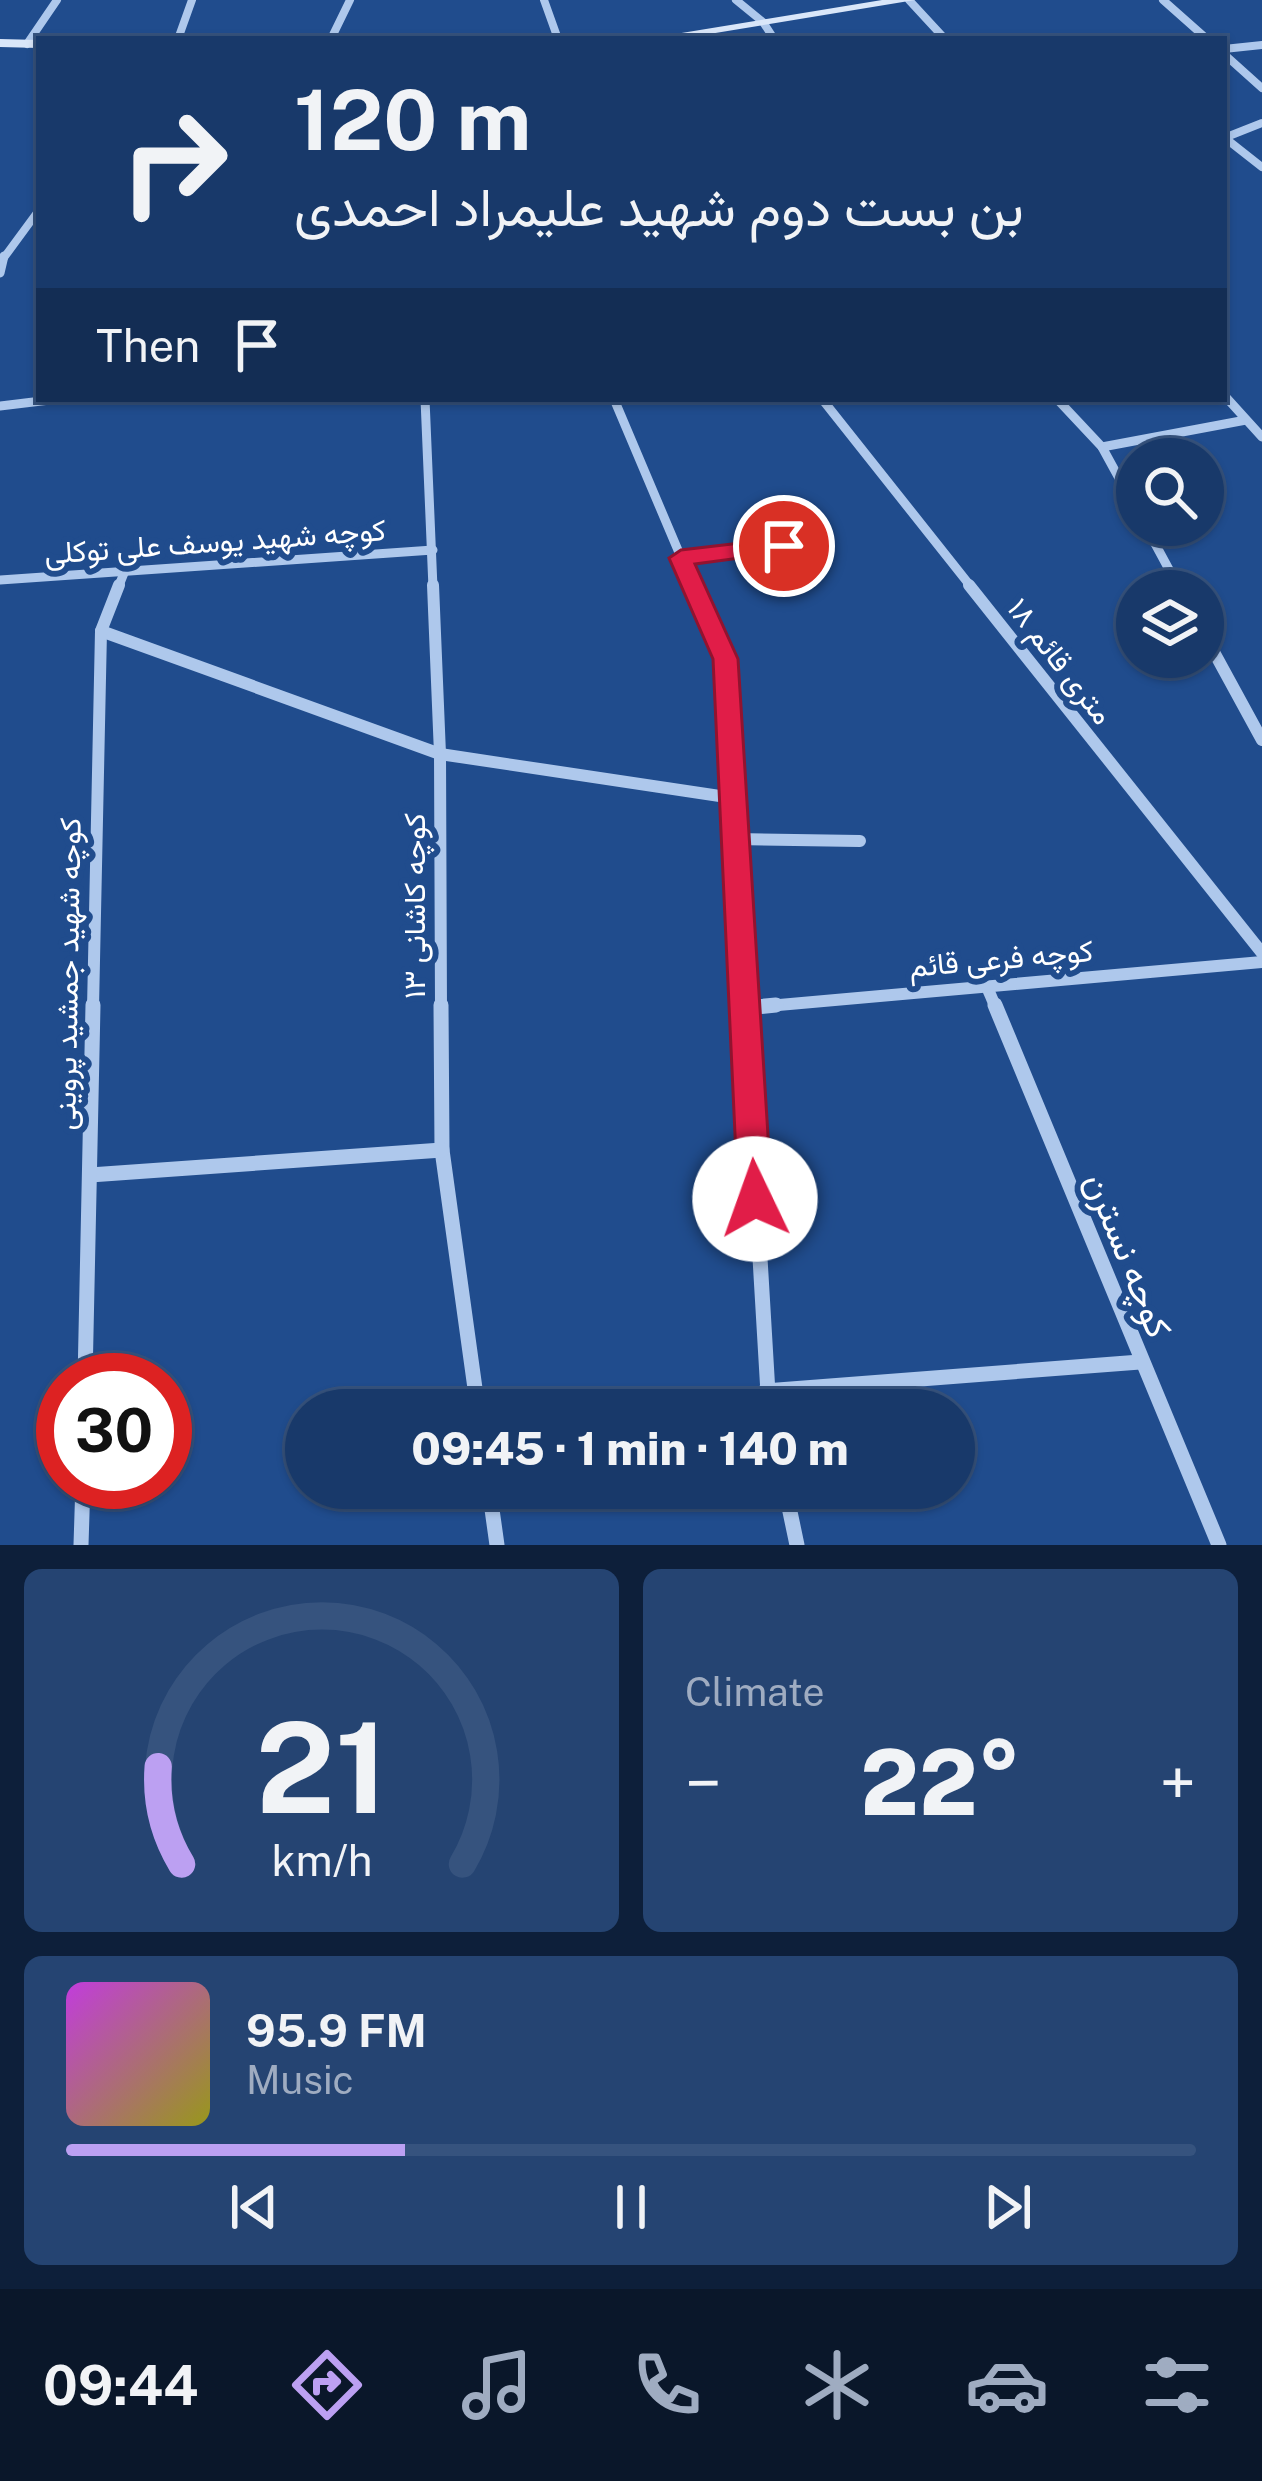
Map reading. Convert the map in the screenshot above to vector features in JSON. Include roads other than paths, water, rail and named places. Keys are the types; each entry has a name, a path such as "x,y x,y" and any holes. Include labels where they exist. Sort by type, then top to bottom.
{"main road":[{"path":"672,36 908,0"},
{"path":"0,43 33,44"}],"street":[{"path":"38,36 58,0"},
{"path":"179,36 192,0"},
{"path":"332,36 350,0"},
{"path":"544,0 557,36"},
{"path":"736,0 772,36"},
{"path":"908,0 942,36"},
{"path":"1163,0 1204,36"},
{"path":"1227,51 1262,45"},
{"path":"1227,54 1262,88"},
{"path":"1227,137 1262,123"},
{"path":"1227,140 1262,167"},
{"path":"0,273 2,256 36,214"},
{"path":"1227,398 1262,437"},
{"path":"0,406 36,402"},
{"name":"کوچه کاشانی ۱۳","path":"425,402 440,754 442,1150 475,1389"},
{"path":"615,402 725,659 765,1389"},
{"name":"۱۸ متری قائم","path":"824,402 1262,953"},
{"path":"1060,402 1102,447 1116,473"},
{"path":"1102,447 1246,420"},
{"path":"681,558 784,546"},
{"name":"کوچه شهید یوسف علی توکلی","path":"0,580 433,550"},
{"name":"کوچه شهید جمشید پروینی","path":"86,1353 100,632 124,573"},
{"path":"100,632 440,754 733,798"},
{"path":"1224,670 1262,740"},
{"path":"736,839 860,841"},
{"name":"کوچه فرعی قائم","path":"745,1008 1262,962"},
{"name":"کوچه نسترن","path":"987,987 1219,1545"},
{"path":"90,1175 442,1150"},
{"path":"791,1389 1140,1362"},
{"path":"81,1545 82,1509"},
{"path":"492,1509 497,1545"},
{"path":"789,1509 797,1545"}]}
